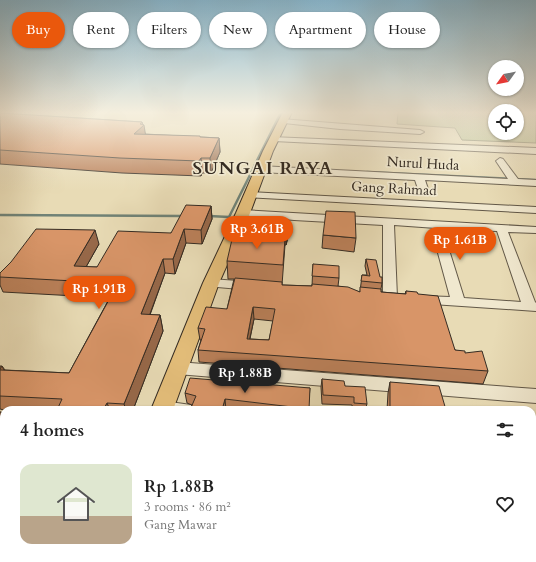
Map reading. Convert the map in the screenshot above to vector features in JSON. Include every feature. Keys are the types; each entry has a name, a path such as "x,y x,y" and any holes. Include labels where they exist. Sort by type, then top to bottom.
{"main road":[{"path":"163,406 211,283 234,248 243,213 260,169 274,139"}],"street":[{"path":"274,139 536,150"},
{"path":"500,160 513,180"},
{"name":"Nurul Huda","path":"260,169 513,180 536,183"},
{"path":"418,177 423,189"},
{"name":"Gang Rahmad","path":"251,195 536,210"},
{"path":"243,213 294,218 317,217 536,230"},
{"path":"388,222 390,298"},
{"path":"441,225 444,253 458,302"},
{"path":"375,296 533,307 502,228"},
{"path":"211,283 266,287"},
{"path":"177,368 536,396"}],"green space":[{"path":"461,138 524,140 524,138 536,138 536,143 462,140"}],"building":[{"path":"0,138 219,138 210,158 201,158 199,161 120,158 0,150"},
{"path":"186,205 211,206 201,230 184,229 173,259 163,259 141,314 160,315 124,404 107,403 105,406 59,406 62,399 0,396 0,370 69,373 117,285 0,277 0,273 11,262 36,229 95,230 74,266 97,267 118,231 171,233"},
{"path":"326,211 355,212 356,238 323,235"},
{"path":"257,217 289,220 286,232 253,230"},
{"path":"233,235 285,239 283,265 227,261"},
{"path":"366,259 376,260 380,277 382,277 382,283 361,281 362,275 370,276"},
{"path":"313,264 339,266 339,278 312,276"},
{"path":"235,278 282,282 282,285 312,286 312,284 348,287 360,292 360,287 381,289 381,292 406,294 406,291 438,296 455,350 465,351 465,353 482,351 488,371 198,350 205,329 198,328 206,307 227,309","holes":["253,307 275,309 269,340 247,339"]},
{"path":"190,378 310,388 309,406 284,406 225,399 223,406 192,406 196,396 185,393"},
{"path":"322,379 344,381 345,386 365,387 367,404 354,403 354,397 323,395"},
{"path":"390,382 439,386 445,406 390,406"}],"waterway":[{"path":"254,166 268,138"},
{"path":"209,216 229,217 255,165"},
{"path":"367,172 536,180"},
{"path":"0,215 183,216"}],"district":[{"name":"SUNGAI RAYA","path":"263,168"}]}
